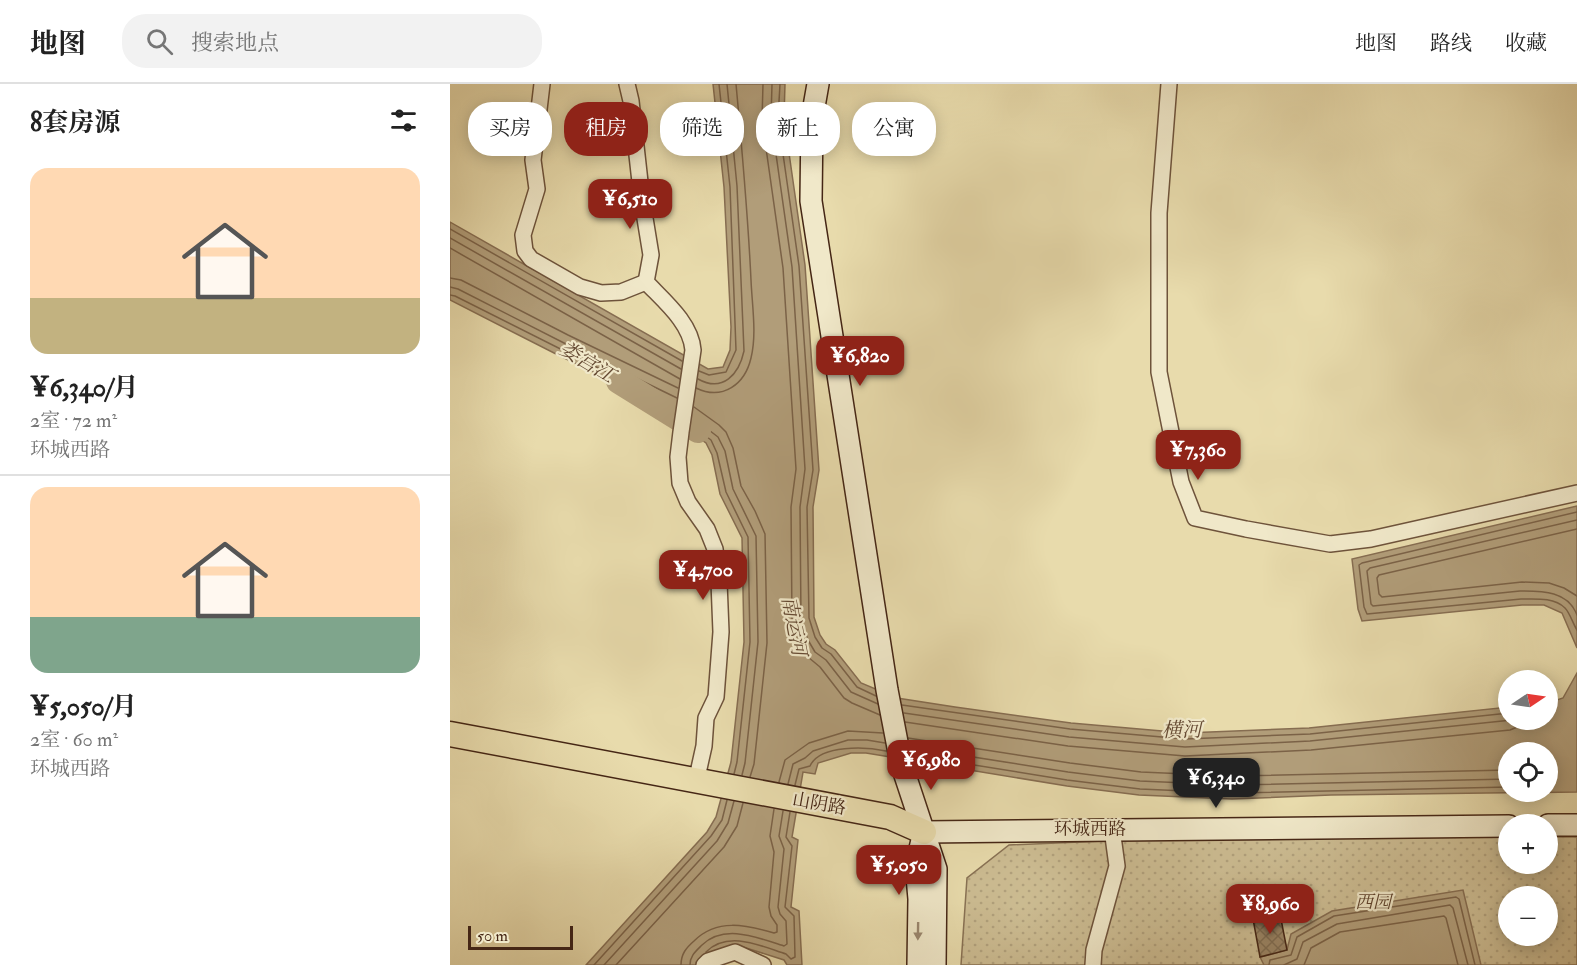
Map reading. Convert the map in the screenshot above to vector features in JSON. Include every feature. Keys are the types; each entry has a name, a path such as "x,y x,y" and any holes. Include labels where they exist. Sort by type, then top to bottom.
{"main road":[{"path":"818,84 812,118 811,201 887,690 901,763 936,869 935,965"},
{"name":"山阴路","path":"450,734 696,782 722,793"},
{"name":"山阴路","path":"450,748 806,808 890,817 924,832"},
{"path":"1558,825 1577,825"},
{"name":"环城西路","path":"924,832 1498,826"},
{"path":"918,965 919,899 916,865 924,832"}],"street":[{"path":"542,84 533,160 537,189 523,235 525,251 531,259 580,287 601,293 621,292 646,282"},
{"path":"627,84 651,255 646,282"},
{"path":"1169,84 1159,213 1159,372 1181,482 1196,518 1330,544 1371,539 1577,493"},
{"path":"646,282 688,330 692,341 692,358 678,457 680,483 688,502 707,529 715,549 719,582 721,632 716,696 706,718 705,746 696,782"},
{"path":"1093,965 1094,950 1117,866 1112,829"},
{"path":"704,965 708,961 735,952 763,965"}],"green space":[{"name":"西园","path":"1498,837 1498,874 1558,874 1558,837 1577,837 1577,965 961,965 967,878 1009,845 1150,839"}],"water":[{"name":"南运河","path":"713,84 785,84 784,102 756,102 756,156 789,156 805,265 819,470 813,507 814,617 820,635 826,644 835,650 861,683 897,698 955,707 1071,723 1185,733 1309,728 1498,708 1498,730 1558,730 1558,700 1563,698 1577,673 1577,792 1558,792 1558,742 1498,742 1498,793 1232,799 1139,795 1067,786 866,753 851,753 818,763 815,774 803,772 792,837 798,840 791,907 799,911 802,965 787,965 784,960 743,947 729,947 701,965 586,965 707,832 716,817 731,762 744,642 742,538 720,494 712,455 706,443 669,418 670,409 450,300 450,222 708,369 723,367 730,350 731,327 721,156 744,156 744,102 715,102"},
{"path":"1577,506 1577,648 1562,613 1544,605 1522,605 1362,621 1358,609 1352,559"},
{"path":"1463,890 1481,965 1264,965 1260,957 1287,950 1291,934 1332,911"}],"building":[{"path":"1280,914 1287,950 1260,957 1253,919"}],"waterway":[{"name":"娄宫江","path":"619,381 698,430"}],"water label":[{"name":"横河","path":"1182,730"}]}
